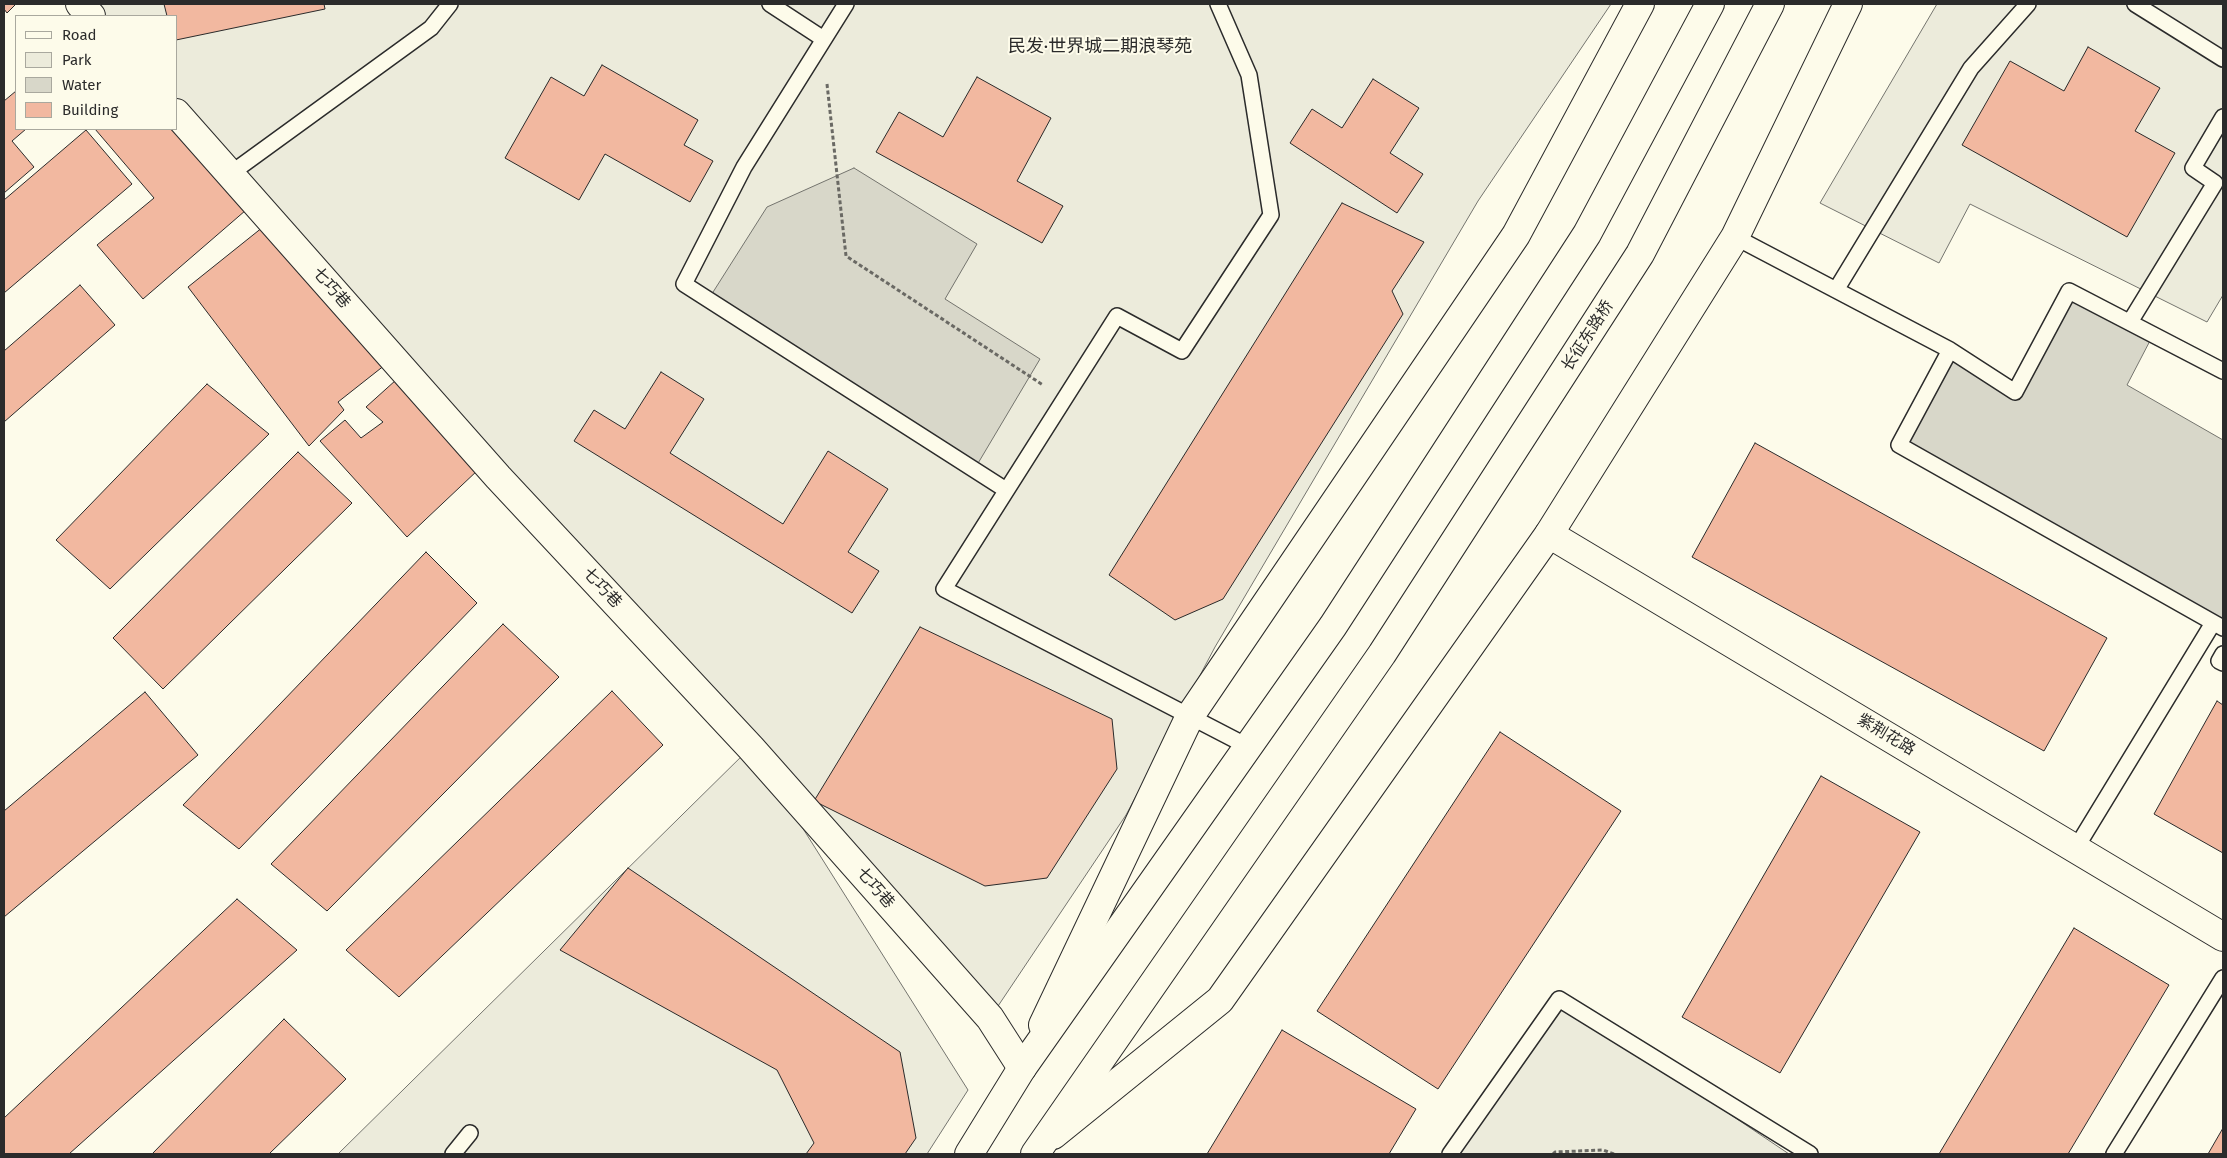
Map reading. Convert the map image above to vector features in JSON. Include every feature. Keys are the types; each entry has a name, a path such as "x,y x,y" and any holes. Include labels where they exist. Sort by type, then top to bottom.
{"street":[{"path":"80,4 90,15"},
{"path":"1022,1068 1190,716 1516,236 1640,4"},
{"path":"969,1154 1022,1068 1247,746 1334,626 1587,234 1710,4"},
{"name":"长征东路桥","path":"1038,1149 1382,654 1640,254 1770,4"},
{"path":"1038,1149 1220,1000 1549,534 1735,237 1848,4"},
{"name":"七巧巷","path":"178,114 498,477 752,748 990,1018 1022,1068"},
{"name":"紫荆花路","path":"1549,534 2223,937"}],"lane":[{"path":"230,174 431,28 450,4"},
{"path":"770,4 822,38"},
{"path":"846,4 822,38 744,167 684,284 1006,490"},
{"path":"1218,4 1249,75 1271,215 1182,351 1116,316 944,589 1247,746"},
{"path":"1836,290 1971,68 2028,4"},
{"path":"2135,4 2223,59"},
{"path":"2130,322 2214,183 2193,168 2223,117"},
{"path":"1735,237 1950,350 2015,392 2069,291 2223,371"},
{"path":"1950,350 1899,445 2218,625 2076,848"},
{"path":"2223,654 2219,661 2223,663"},
{"path":"2114,1154 2223,978"},
{"path":"1450,1154 1559,999 1810,1154"},
{"path":"453,1154 470,1133"}],"path":[{"path":"822,38 846,256 1064,399"},
{"path":"1553,1154 1555,1152 1603,1150 1614,1154"}],"green space":[{"path":"80,4 1611,4 1478,201 1215,647 1126,815 990,1018 754,751 968,1090 927,1154 338,1154 751,747 178,115 178,15 90,15"},
{"path":"1937,4 2223,4 2223,295 2207,322 1970,204 1939,263 1820,203"},
{"path":"1559,999 1789,1154 1450,1154"}],"water":[{"path":"854,168 977,244 945,299 1040,359 974,470 708,300 767,207"},
{"path":"2069,291 2153,335 2127,385 2223,440 2223,628 1899,445 1950,350 2015,391"}],"building":[{"path":"4,4 16,4 7,13 4,9"},
{"path":"164,4 324,4 325,9 178,40 178,15 167,15"},
{"path":"2088,47 2160,88 2135,131 2175,153 2127,237 1962,145 2010,61 2064,91"},
{"path":"602,65 698,120 684,145 713,161 690,202 605,154 579,200 505,158 551,77 584,96"},
{"path":"977,77 1051,118 1017,181 1063,206 1042,243 876,152 899,112 943,137"},
{"path":"1373,79 1419,108 1390,153 1423,174 1397,213 1290,143 1312,109 1342,128"},
{"path":"15,92 15,130 25,130 12,141 34,167 4,193 4,101"},
{"path":"86,130 132,184 4,293 4,200"},
{"path":"96,130 177,130 253,204 143,299 97,245 154,198"},
{"path":"1342,203 1424,242 1392,291 1403,314 1223,599 1175,620 1109,575"},
{"path":"268,223 390,361 338,402 344,410 309,446 188,287"},
{"path":"80,285 115,325 4,422 4,351"},
{"path":"661,372 704,399 670,453 783,524 828,451 888,489 848,552 879,571 852,613 574,441 594,410 625,429"},
{"path":"396,380 479,469 407,537 320,441 345,420 361,438 383,422 366,407"},
{"path":"207,384 269,434 110,589 56,540"},
{"path":"1755,443 2107,638 2044,751 1692,557"},
{"path":"298,452 352,503 163,689 113,638"},
{"path":"426,552 477,603 239,849 183,805"},
{"path":"503,624 559,677 327,911 271,864"},
{"path":"920,627 1112,719 1117,769 1047,878 985,886 814,801"},
{"path":"612,691 663,745 399,997 346,950"},
{"path":"145,692 198,755 4,917 4,811"},
{"path":"2217,701 2223,705 2223,853 2154,814"},
{"path":"1500,732 1621,811 1438,1089 1317,1011"},
{"path":"1821,776 1920,832 1780,1073 1682,1017"},
{"path":"628,868 900,1052 916,1138 905,1154 806,1154 814,1143 777,1070 560,950"},
{"path":"237,899 297,950 69,1154 4,1154 4,1118"},
{"path":"2074,928 2169,985 2068,1154 1939,1154"},
{"path":"284,1019 346,1079 269,1154 152,1154"},
{"path":"1282,1030 1416,1109 1389,1154 1207,1154"},
{"path":"2223,1128 2223,1154 2208,1154"}],"district":[{"name":"民发·世界城二期浪琴苑","path":"1100,47"}]}
